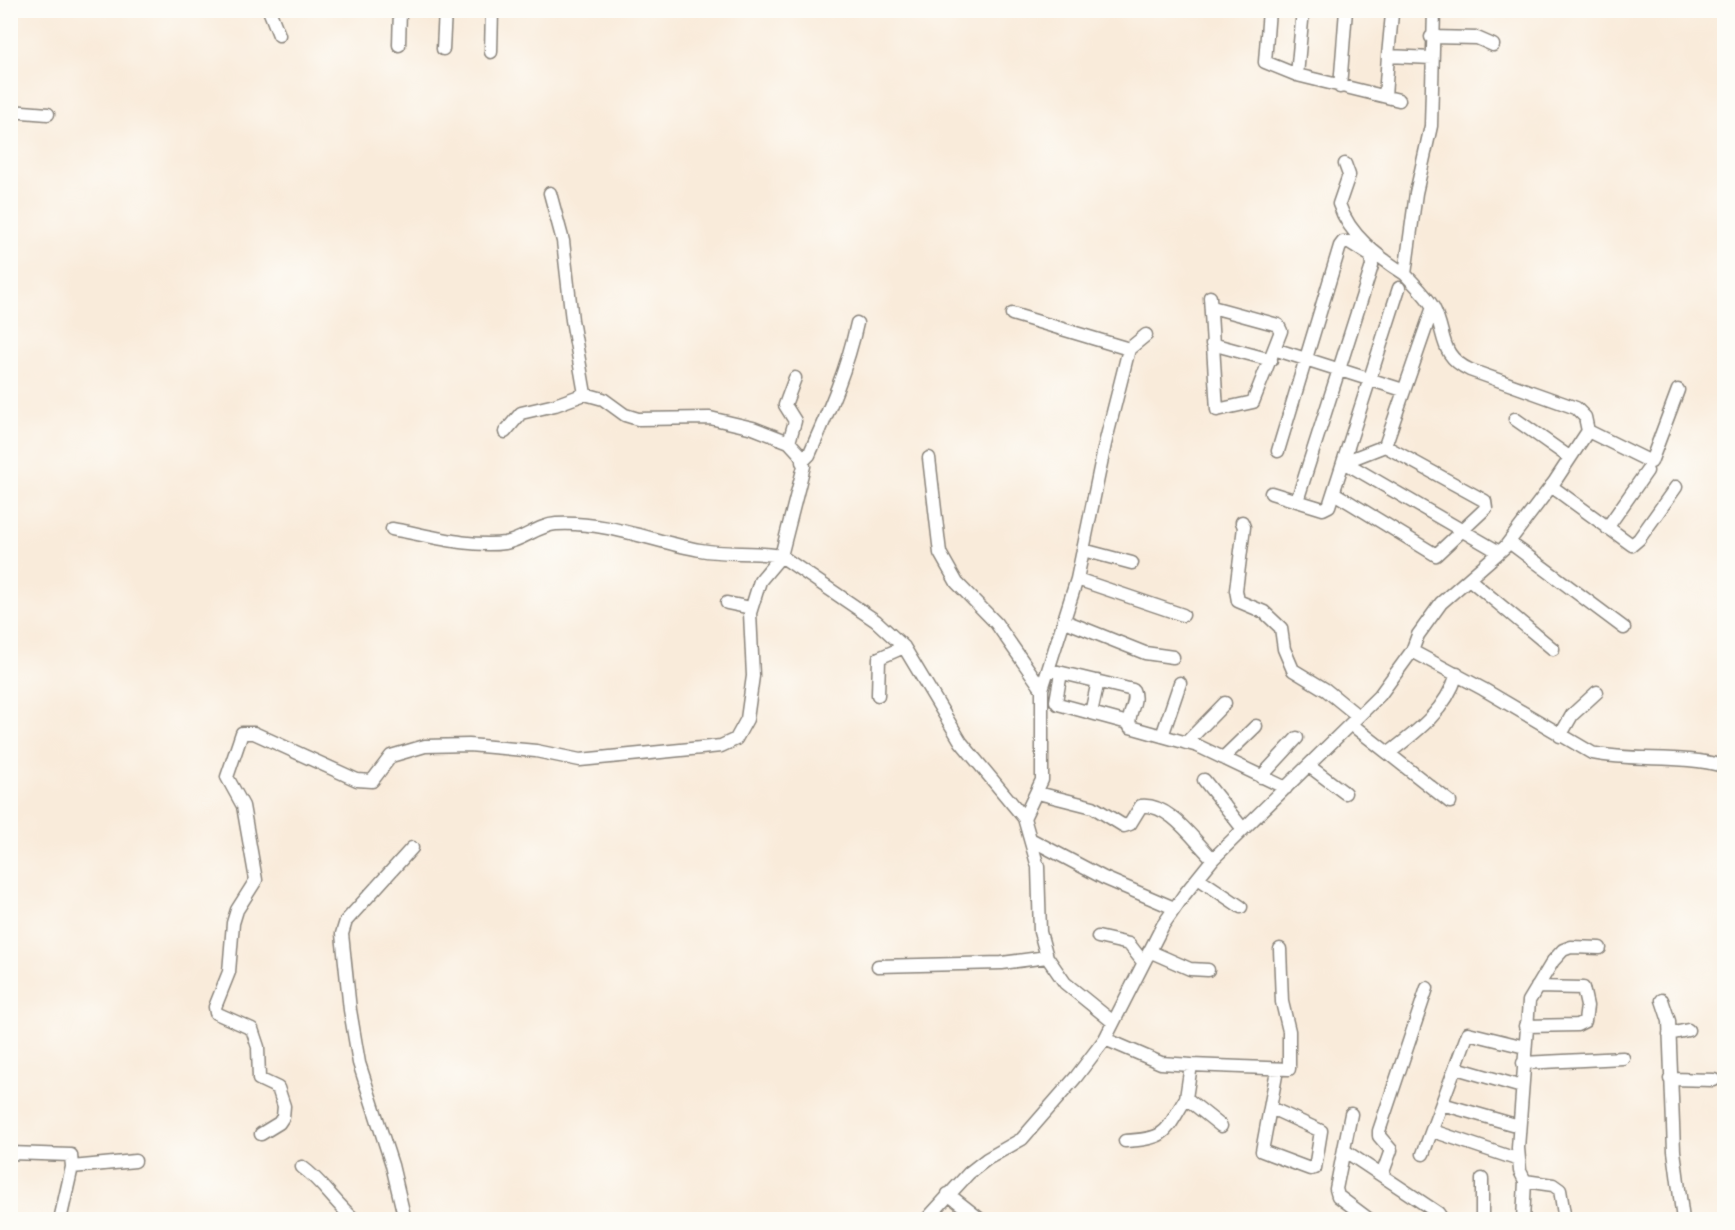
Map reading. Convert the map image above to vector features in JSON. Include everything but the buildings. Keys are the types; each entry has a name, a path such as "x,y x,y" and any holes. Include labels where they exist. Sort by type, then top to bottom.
{"street":[{"path":"269,10 279,35"},
{"path":"399,45 400,10"},
{"path":"443,49 445,10"},
{"path":"491,52 492,10"},
{"path":"1269,10 1265,62 1297,75 1399,100"},
{"path":"1297,75 1303,10"},
{"path":"1340,87 1346,10"},
{"path":"1384,96 1392,14 1390,10"},
{"path":"1405,274 1416,193 1431,126 1431,37 1434,10"},
{"path":"1431,37 1477,38 1493,45"},
{"path":"1388,56 1432,58"},
{"path":"10,111 48,114"},
{"path":"926,1220 948,1194 987,1159 1022,1139 1076,1077 1105,1039 1146,956 1174,908 1213,859 1380,695 1412,651 1418,635 1441,603 1509,542 1588,431 1585,417 1576,408 1470,370 1454,361 1445,347 1433,307 1405,274 1380,258 1345,220 1338,204 1349,175 1345,164"},
{"path":"550,193 563,241 572,320 585,394"},
{"path":"1278,451 1340,246 1347,242 1369,254 1372,262 1297,501"},
{"path":"1271,493 1325,509 1334,493 1369,378 1400,288"},
{"path":"1211,302 1279,326 1281,331 1253,402 1218,411 1212,345 1211,302"},
{"path":"1385,446 1433,307"},
{"path":"1012,314 1129,349"},
{"path":"802,462 809,455 835,395 850,356 857,323"},
{"path":"1146,335 1129,349 1105,444 1055,671 1056,701 1058,704 1128,723 1130,727 1186,742 1286,788"},
{"path":"1212,345 1306,360 1403,390"},
{"path":"789,442 795,421 785,405 795,378"},
{"path":"1588,431 1651,462 1678,390"},
{"path":"261,1134 279,1123 283,1117 282,1094 278,1088 259,1079 258,1047 252,1029 224,1018 216,1013 215,1007 229,972 233,923 237,910 256,880 243,806 227,777 242,733 254,733 368,783 372,782 391,756 425,746 469,745 525,750 580,760 721,747 736,739 747,719 753,676 751,608 759,581 781,555 798,491 802,462 800,454 789,442 753,428 710,418 638,419 625,415 603,399 585,394 555,405 521,412 505,432"},
{"path":"1515,419 1569,457"},
{"path":"1344,462 1385,446"},
{"path":"1334,493 1436,555 1486,508 1486,503 1385,446"},
{"path":"929,458 940,553 957,583 996,623 1042,689 1042,780 1038,793 1024,818"},
{"path":"1344,462 1499,552"},
{"path":"1607,528 1647,471"},
{"path":"1551,486 1627,543 1636,543 1676,487"},
{"path":"1242,522 1244,527 1236,590 1239,601 1264,612 1281,628 1284,649 1293,669 1326,690 1389,753 1450,802"},
{"path":"392,530 474,542 505,543 554,524 582,525 619,530 725,554 764,552 781,555 876,621 904,647 961,742 1024,818 1038,867 1040,932 1047,957 1065,983 1113,1022"},
{"path":"1509,542 1624,628"},
{"path":"1083,550 1132,563"},
{"path":"1077,579 1183,615"},
{"path":"1469,579 1553,649"},
{"path":"728,603 751,608"},
{"path":"1065,621 1145,653 1173,657"},
{"path":"878,695 879,658 904,647"},
{"path":"1412,651 1592,753 1608,756 1661,757 1725,766"},
{"path":"1042,689 1055,671"},
{"path":"1055,671 1134,690 1136,698 1128,723"},
{"path":"1389,753 1423,727 1445,702 1456,674"},
{"path":"1091,713 1098,681"},
{"path":"1162,736 1170,706 1184,684"},
{"path":"1560,736 1572,715 1597,692"},
{"path":"1186,742 1225,703"},
{"path":"1223,758 1256,726"},
{"path":"1261,777 1297,738"},
{"path":"1309,766 1345,793"},
{"path":"1204,780 1244,829"},
{"path":"1038,793 1093,807 1124,826 1130,824 1141,806 1156,807 1167,813 1213,859"},
{"path":"1032,840 1104,878 1174,908"},
{"path":"405,1220 392,1165 359,1063 350,1010 342,934 346,921 412,848"},
{"path":"1198,878 1241,907"},
{"path":"1098,937 1129,944 1146,956 1190,969 1208,970"},
{"path":"1523,1220 1525,1181 1518,1160 1525,1026 1529,1001 1553,961 1563,950 1571,947 1600,948"},
{"path":"1105,1039 1161,1063 1289,1069 1291,1064 1289,1031 1282,1002 1280,949"},
{"path":"878,966 1002,963 1047,957"},
{"path":"1525,1026 1577,1025 1585,1021 1587,1006 1583,988 1537,987"},
{"path":"1382,1175 1391,1150 1379,1136 1379,1131 1427,988"},
{"path":"1662,1000 1667,1010 1674,1151 1683,1220"},
{"path":"1669,1034 1689,1030"},
{"path":"1423,1154 1469,1032 1525,1047"},
{"path":"1524,1063 1623,1058"},
{"path":"1125,1141 1154,1139 1161,1136 1186,1098 1191,1065"},
{"path":"1456,1068 1522,1087"},
{"path":"1271,1108 1321,1131 1315,1168 1310,1169 1262,1151 1277,1070"},
{"path":"1670,1079 1714,1080"},
{"path":"1186,1098 1221,1126"},
{"path":"1442,1104 1519,1125"},
{"path":"1351,1114 1336,1189 1338,1196 1370,1220"},
{"path":"1433,1131 1518,1160"},
{"path":"1345,1151 1438,1213 1443,1220"},
{"path":"10,1153 69,1154 72,1157 72,1167 60,1220"},
{"path":"72,1167 135,1161"},
{"path":"302,1167 320,1181 341,1208 355,1220"},
{"path":"1482,1179 1482,1220"},
{"path":"1525,1181 1553,1185 1560,1190 1565,1220"},
{"path":"948,1194 981,1220"}]}
